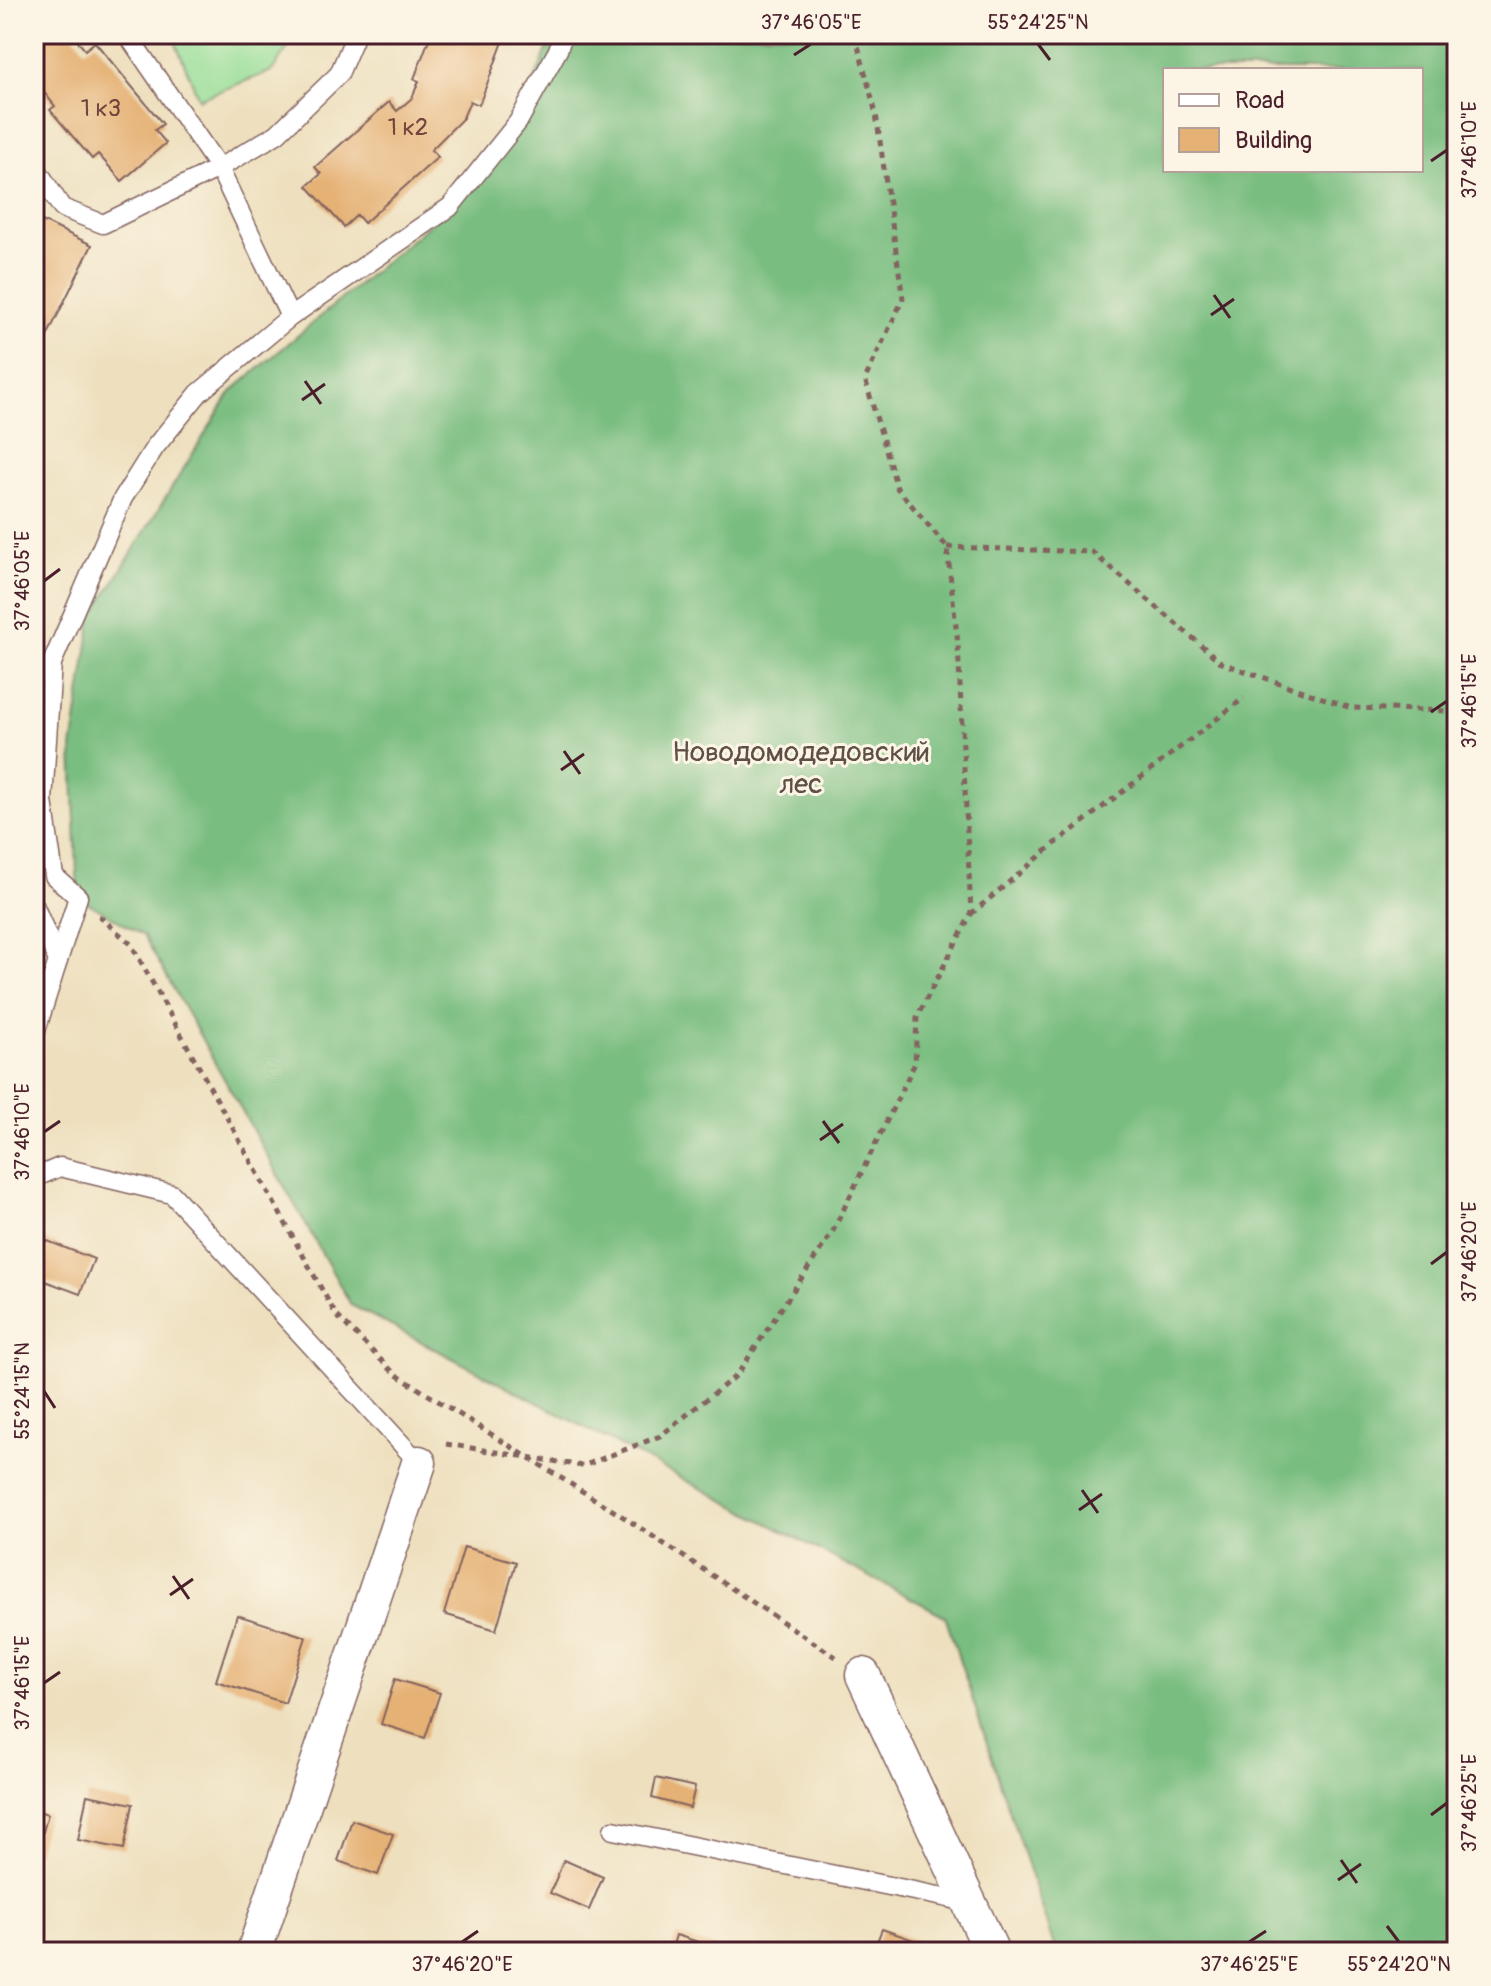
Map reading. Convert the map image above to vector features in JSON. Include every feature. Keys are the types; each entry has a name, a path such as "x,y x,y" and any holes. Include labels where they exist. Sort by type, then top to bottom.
{"street":[{"path":"254,1952 419,1463"},
{"path":"863,1675 992,1952"}],"lane":[{"path":"127,34 219,168 290,317"},
{"path":"34,165 62,208 103,224 219,168 277,134 339,74 356,34"},
{"path":"34,1037 78,897 54,876 43,801 52,663 123,498 155,447 199,393 290,317 450,207 518,122 563,34"},
{"path":"34,905 58,961"},
{"path":"34,1178 60,1167 172,1194 419,1463"},
{"path":"613,1830 968,1902"}],"path":[{"path":"855,34 876,114 903,299 865,379 897,488 947,547 958,644 971,914"},
{"path":"947,547 1092,552 1222,663 1351,708 1457,711"},
{"path":"419,1463 443,1444 523,1454 583,1466 660,1436 737,1375 833,1231 915,1063 917,1017 971,914 1052,846 1244,698"},
{"path":"78,897 131,944 336,1315 395,1374 863,1675"}],"green space":[{"path":"172,34 297,34 272,71 199,99"},
{"name":"Новодомодедовский лес","path":"553,34 1457,34 1457,1952 1056,1952 945,1616 351,1305 144,936 78,897 72,748 92,617 231,392 450,207 518,122"}],"building":[{"path":"34,34 72,34 85,50 95,42 163,124 155,130 166,143 122,181 98,154 92,159 50,110 55,106 34,80"},
{"path":"431,34 506,34 479,105 470,101 463,118 431,150 438,157 364,223 357,215 344,227 307,186 321,174 315,167 389,102 397,111 412,98 419,81 414,79"},
{"path":"34,217 92,245 34,363"},
{"path":"45,1240 94,1259 80,1294 34,1277"},
{"path":"464,1547 516,1562 496,1630 444,1614"},
{"path":"237,1615 306,1637 285,1703 216,1681"},
{"path":"395,1679 440,1693 425,1738 381,1724"},
{"path":"656,1778 695,1787 690,1808 652,1798"},
{"path":"87,1795 133,1804 124,1849 78,1840"},
{"path":"34,1810 48,1814 37,1853 34,1852"},
{"path":"352,1820 393,1834 378,1875 338,1861"},
{"path":"564,1860 603,1877 589,1910 550,1893"},
{"path":"882,1929 925,1944 922,1952 873,1952"},
{"path":"676,1935 727,1951 671,1952"}]}
